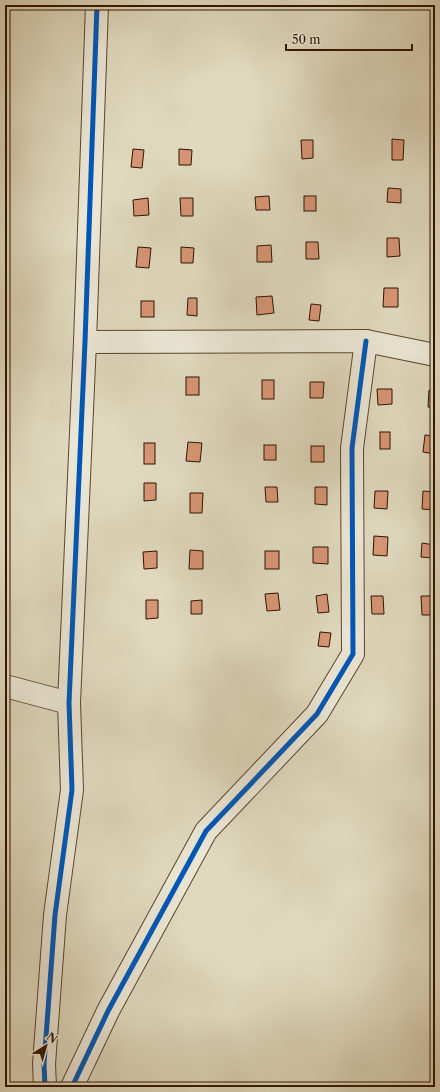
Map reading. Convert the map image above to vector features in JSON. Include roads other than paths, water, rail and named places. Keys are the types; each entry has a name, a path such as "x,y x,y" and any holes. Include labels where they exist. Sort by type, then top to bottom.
{"street":[{"path":"44,1087 44,1064 55,915 72,790 69,703 85,342 97,5"},
{"path":"85,342 366,341 435,355"},
{"path":"72,1087 108,1011 206,831 317,714 353,654 352,448 366,341"},
{"path":"5,686 69,703"}]}
